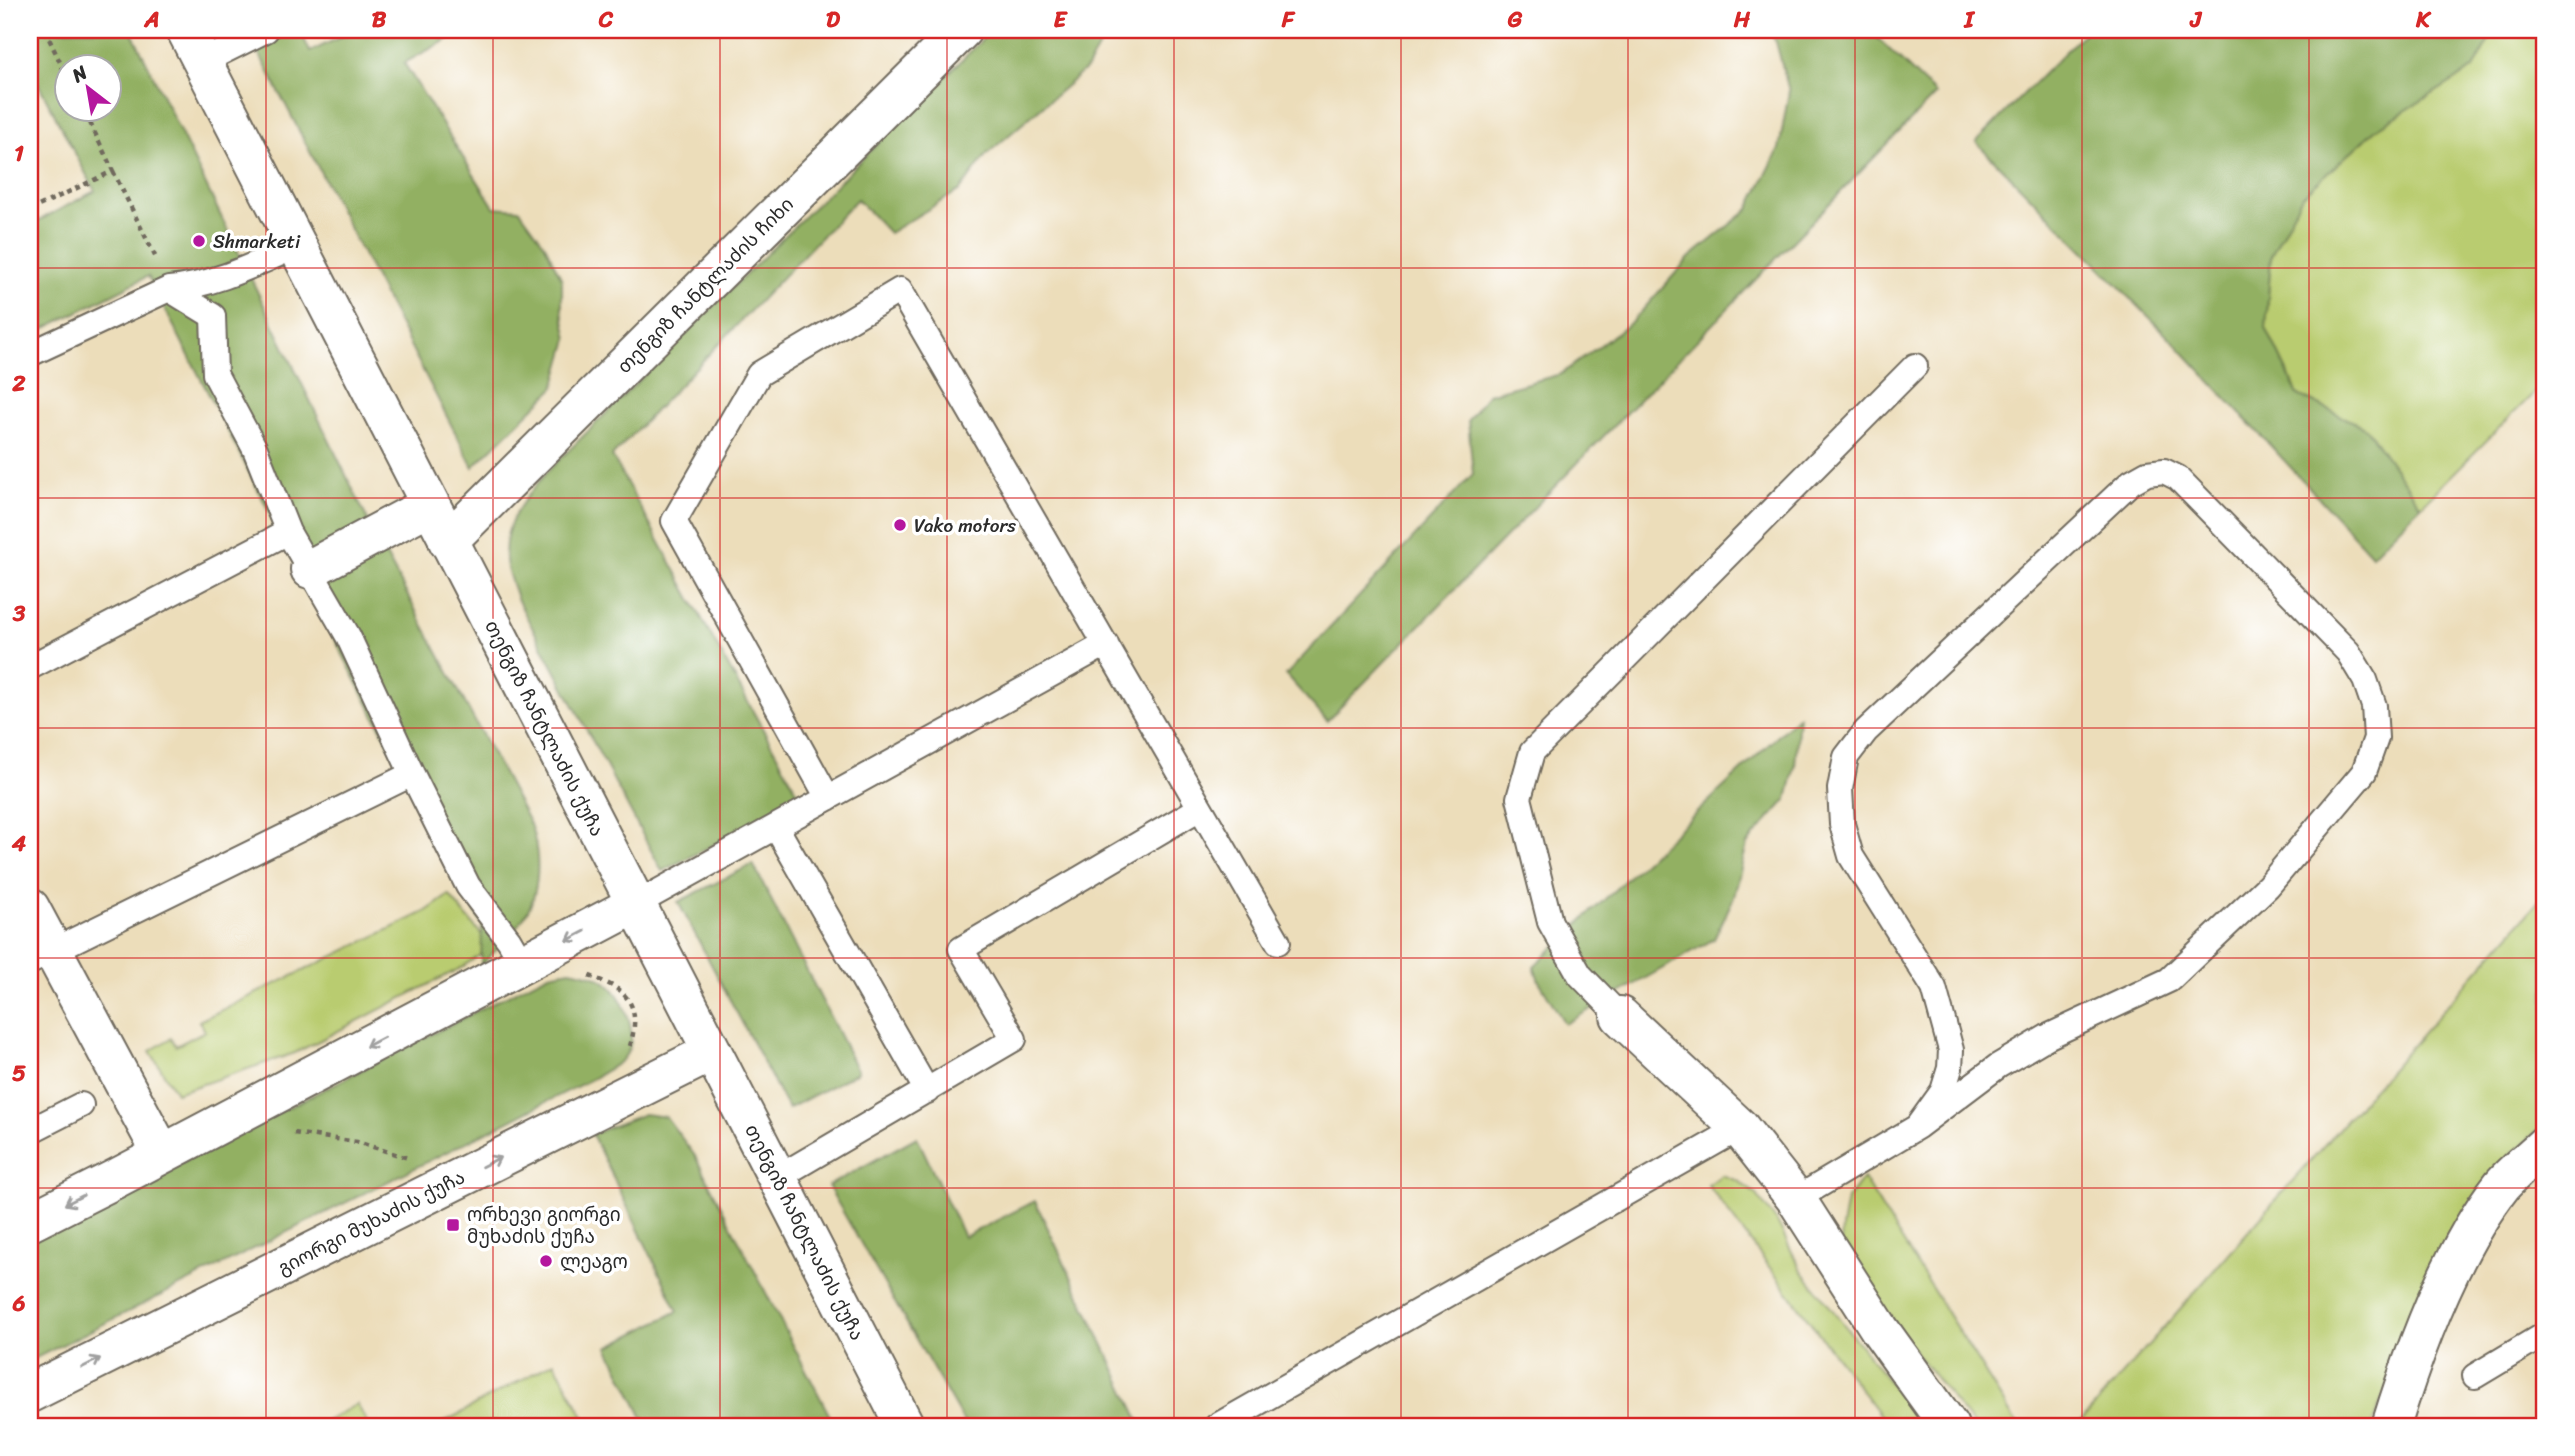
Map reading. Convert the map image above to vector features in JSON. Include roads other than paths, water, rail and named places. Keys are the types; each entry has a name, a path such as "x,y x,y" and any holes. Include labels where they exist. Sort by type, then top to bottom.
{"street":[{"name":"თენგიზ ჩანტლაძის ჩიხი","path":"449,541 962,30"},
{"name":"თენგიზ ჩანტლაძის ქუჩა","path":"194,46 905,1426"},
{"path":"310,569 430,506"},
{"path":"30,1222 636,904"},
{"path":"30,908 42,956 162,1154"},
{"path":"1620,1016 1740,1128 1796,1199 1880,1330 1950,1426"},
{"name":"გიორგი მუხაძის ქუჩა","path":"30,1393 712,1052"},
{"path":"2391,1426 2405,1380 2447,1278 2471,1234 2503,1184 2545,1145"}],"lane":[{"path":"194,46 266,30"},
{"path":"30,354 169,289 192,287 216,280 297,246"},
{"path":"169,289 213,316 215,374 255,449 288,532 348,636 412,775 468,886 509,940 523,964"},
{"path":"828,798 674,522 759,374 900,290 1278,942"},
{"path":"1620,1016 1580,975 1550,922 1519,798 1532,752 1915,366"},
{"path":"1796,1199 1917,1127 1998,1066 2037,1043 2169,979 2268,886 2364,772 2376,738 2374,706 2365,680 2348,652 2178,478 2164,471 2147,473 2131,482 1866,732 1846,757 1840,789 1842,824 1852,856 1934,988 1951,1051 1950,1068 1943,1091 1917,1127"},
{"path":"30,667 288,532"},
{"path":"636,904 1106,645"},
{"path":"42,956 412,775"},
{"path":"776,1178 1014,1039 961,949 1200,808"},
{"path":"776,827 927,1091"},
{"path":"30,1130 81,1105"},
{"path":"1217,1426 1740,1128"},
{"path":"2475,1376 2545,1334"}],"place":[{"name":"Shmarketi","path":"199,241"},
{"name":"Vako motors","path":"900,525"},
{"name":"ორხევი გიორგი მუხაძის ქუჩა","path":"453,1225"},
{"name":"ლეაგო","path":"546,1261"}]}
